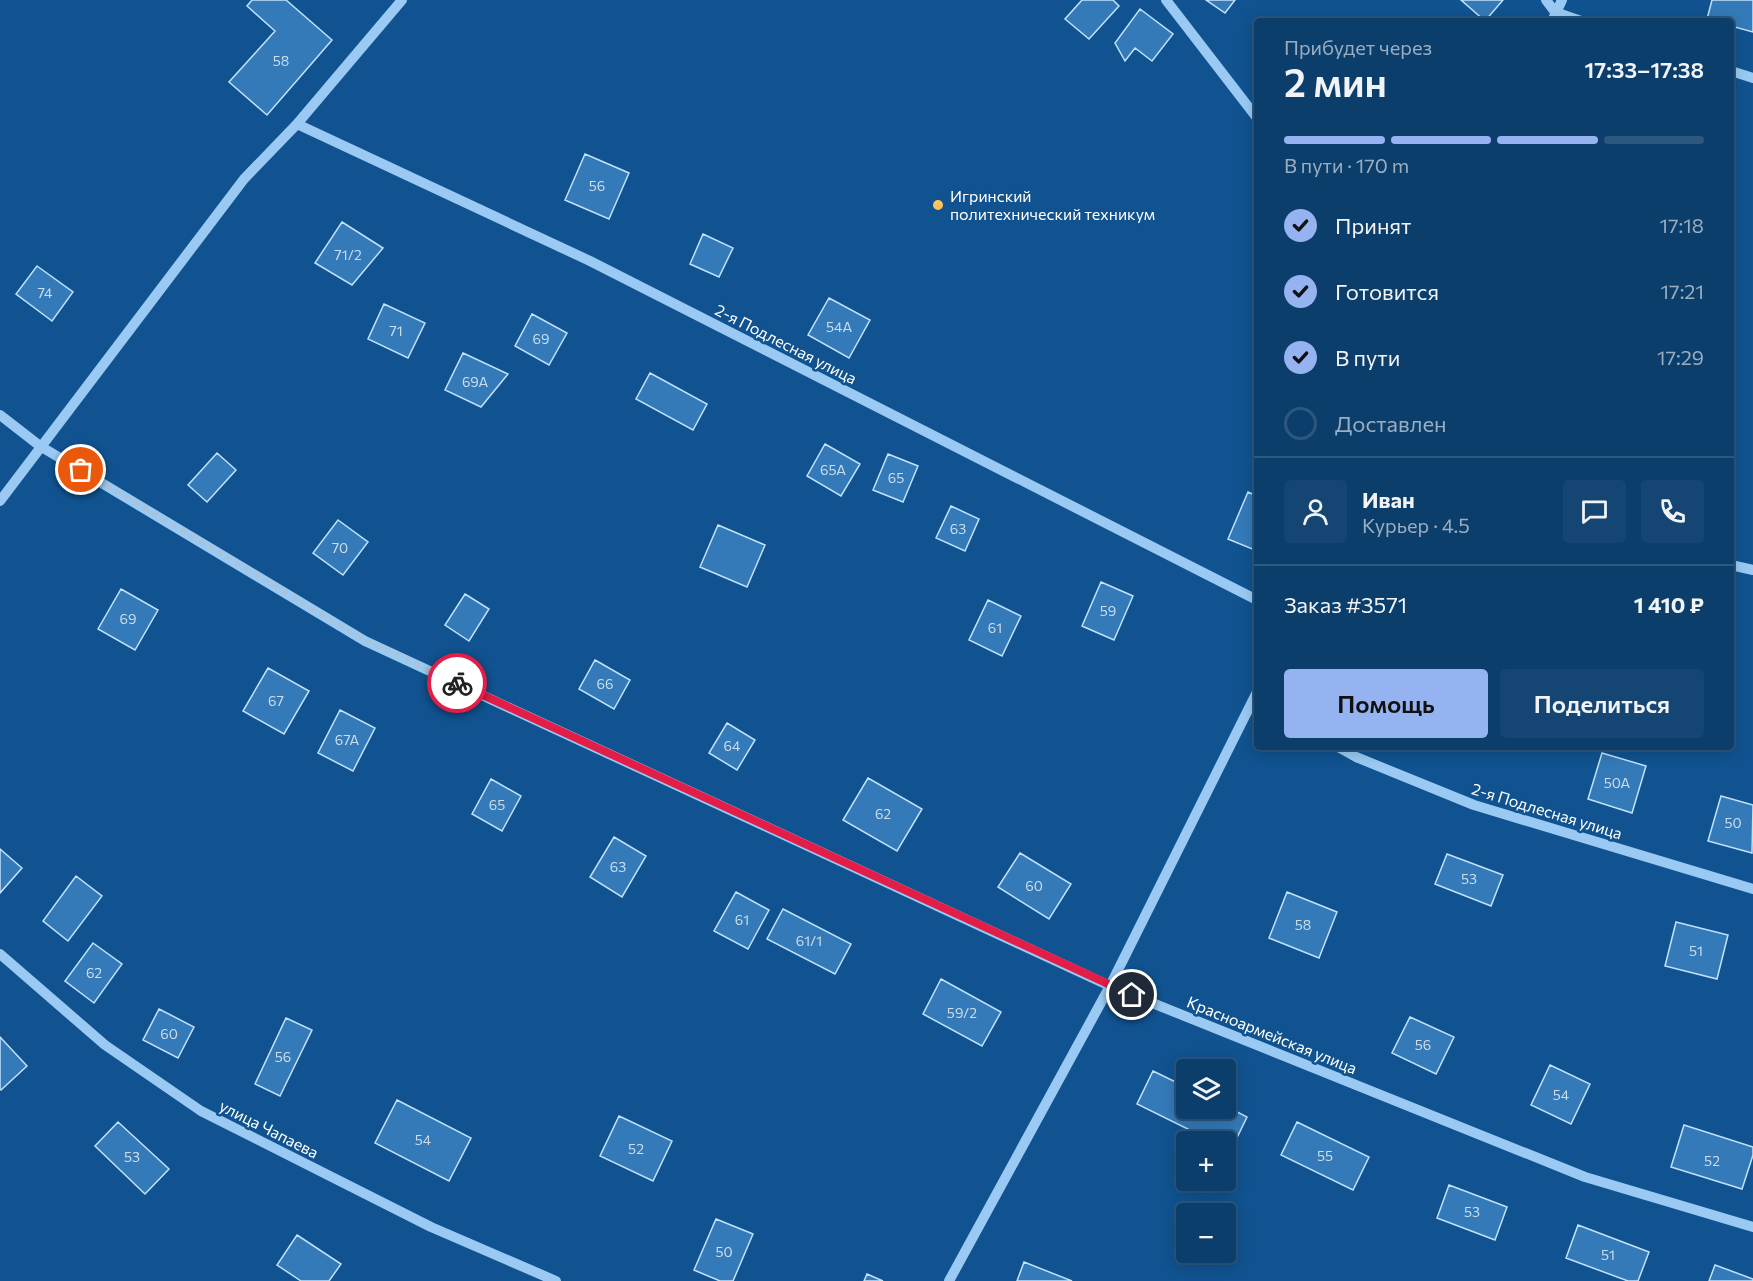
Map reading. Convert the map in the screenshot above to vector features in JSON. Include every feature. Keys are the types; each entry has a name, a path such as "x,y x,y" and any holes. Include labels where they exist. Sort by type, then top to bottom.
{"street":[{"path":"0,501 244,179 297,124 402,0"},
{"path":"1166,0 1254,114"},
{"path":"1546,0 1553,17"},
{"path":"1553,17 1562,0"},
{"path":"1734,72 1753,78"},
{"name":"2-я Подлесная улица","path":"297,124 590,261 1254,598"},
{"name":"Красноармейская улица","path":"0,415 40,446 365,640 1110,986 1586,1177 1753,1227"},
{"path":"1734,566 1753,570"},
{"path":"949,1281 1110,986 1254,702"},
{"name":"2-я Подлесная улица","path":"1343,750 1474,805 1753,889"},
{"name":"улица Чапаева","path":"0,954 105,1045 201,1111 431,1227 556,1281"}],"building":[{"path":"252,0 286,0 332,40 267,115 229,82 275,31 247,6"},
{"path":"1082,0 1113,0 1119,6 1089,39 1065,19"},
{"path":"1206,0 1235,0 1225,13"},
{"path":"1461,0 1503,0 1488,18 1482,18"},
{"path":"1712,0 1753,0 1753,32 1734,27 1734,18 1707,18"},
{"path":"1140,9 1173,34 1152,61 1135,48 1125,61 1115,43"},
{"path":"585,154 629,173 609,219 565,200"},
{"path":"342,222 383,248 352,285 315,263"},
{"path":"703,234 733,248 719,277 690,264"},
{"path":"37,266 73,292 52,321 16,294"},
{"path":"829,298 870,320 849,358 808,335"},
{"path":"384,304 425,323 408,358 368,339"},
{"path":"532,314 567,333 549,365 515,346"},
{"path":"463,353 508,374 481,407 445,390"},
{"path":"650,373 707,404 693,430 636,399"},
{"path":"825,444 860,464 841,496 807,476"},
{"path":"217,453 236,470 207,502 188,485"},
{"path":"888,454 918,466 903,502 873,490"},
{"path":"1248,492 1254,495 1254,550 1228,539"},
{"path":"951,506 979,519 965,551 936,538"},
{"path":"338,520 368,542 343,575 313,553"},
{"path":"718,525 765,545 747,587 700,567"},
{"path":"1101,582 1133,596 1114,640 1082,626"},
{"path":"121,589 158,610 135,650 98,629"},
{"path":"465,594 489,609 469,641 445,625"},
{"path":"988,600 1021,616 1002,656 969,640"},
{"path":"595,660 630,680 614,709 579,689"},
{"path":"268,668 309,691 284,734 243,711"},
{"path":"340,710 375,728 353,771 318,753"},
{"path":"727,723 755,740 737,770 709,753"},
{"path":"1602,753 1646,766 1632,813 1588,799"},
{"path":"868,778 922,809 897,851 843,820"},
{"path":"491,779 521,796 502,831 472,814"},
{"path":"1721,796 1753,805 1752,853 1708,841"},
{"path":"614,837 646,856 622,897 590,877"},
{"path":"0,849 22,868 0,893"},
{"path":"1020,853 1071,884 1049,919 998,887"},
{"path":"1447,854 1503,875 1491,906 1435,884"},
{"path":"76,876 102,896 68,941 43,921"},
{"path":"736,892 769,910 748,949 714,931"},
{"path":"1287,892 1337,912 1319,958 1269,938"},
{"path":"783,909 851,944 835,974 767,939"},
{"path":"1676,922 1728,935 1717,979 1665,966"},
{"path":"93,943 122,964 94,1003 65,981"},
{"path":"941,979 1001,1012 982,1046 923,1014"},
{"path":"159,1009 194,1027 178,1058 143,1040"},
{"path":"1410,1017 1454,1037 1436,1074 1392,1053"},
{"path":"286,1018 312,1030 280,1096 255,1084"},
{"path":"0,1037 27,1066 1,1090 0,1089"},
{"path":"1550,1065 1590,1084 1571,1124 1531,1105"},
{"path":"1153,1071 1176,1082 1176,1119 1236,1119 1236,1111 1247,1117 1236,1140 1236,1131 1192,1131 1137,1104"},
{"path":"397,1100 471,1138 449,1181 375,1143"},
{"path":"619,1116 672,1141 653,1181 600,1156"},
{"path":"118,1122 169,1169 145,1194 95,1146"},
{"path":"1297,1122 1369,1157 1353,1190 1281,1155"},
{"path":"1684,1125 1753,1147 1753,1155 1742,1189 1671,1167"},
{"path":"1449,1185 1507,1207 1495,1240 1437,1218"},
{"path":"716,1219 753,1234 733,1281 720,1281 694,1270"},
{"path":"1578,1225 1649,1252 1638,1281 1628,1281 1566,1258"},
{"path":"297,1235 341,1264 329,1281 301,1281 277,1265"},
{"path":"1024,1262 1072,1281 1017,1281"},
{"path":"1715,1265 1753,1279 1753,1281 1709,1281"},
{"path":"867,1274 883,1281 864,1281"}],"way so far":[{"path":"81,470 365,640 457,683"}],"place":[{"name":"Игринский политехнический техникум","path":"938,205"}],"route":[{"path":"457,683 1132,995"}]}
